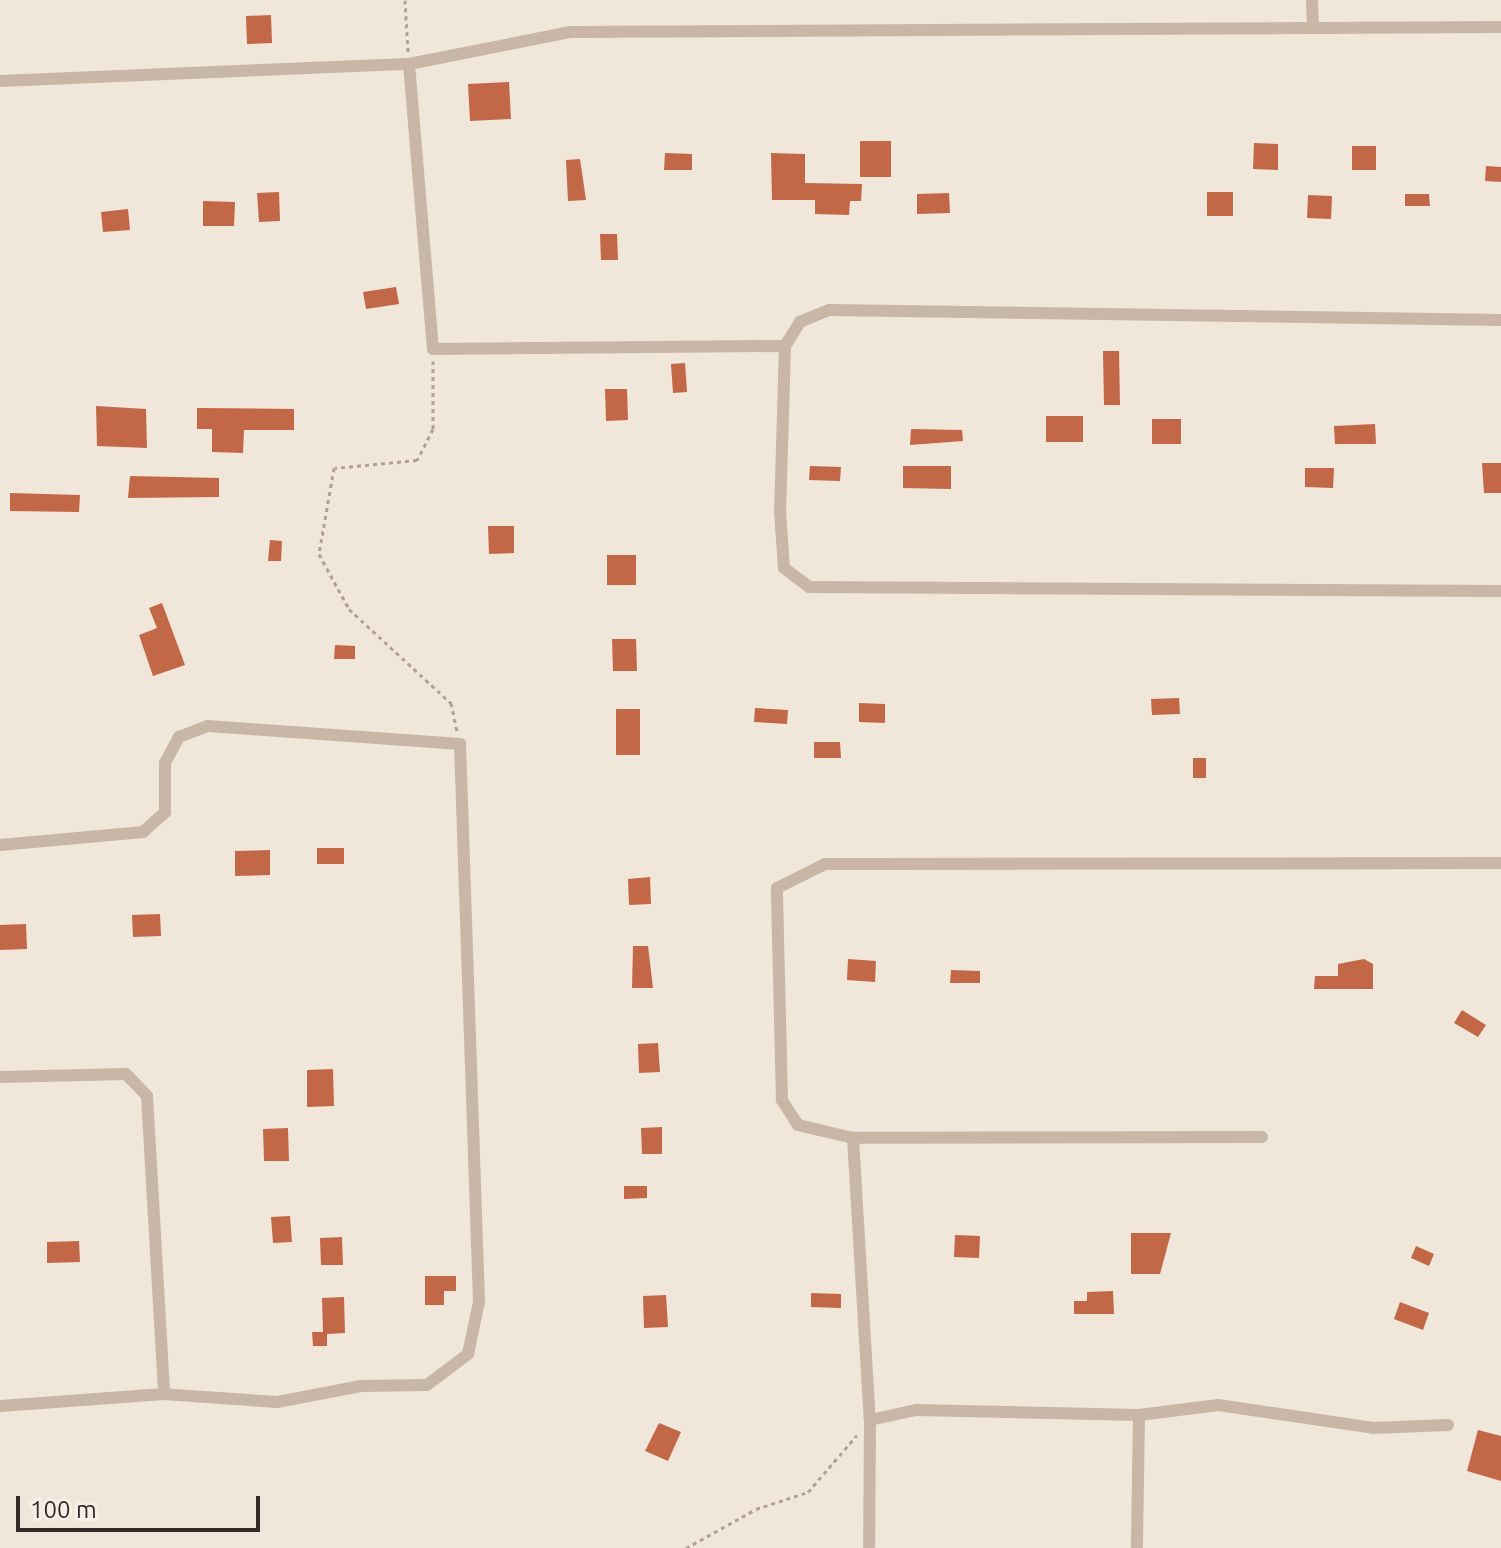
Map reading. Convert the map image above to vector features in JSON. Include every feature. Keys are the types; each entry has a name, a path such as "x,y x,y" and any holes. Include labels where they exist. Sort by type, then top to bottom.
{"street":[{"path":"1312,0 1313,27"},
{"path":"0,81 409,64 571,32 1501,27"},
{"path":"409,64 433,349 785,346"},
{"path":"1501,320 859,306 800,322 785,346 781,556 795,580 809,587 1501,591"},
{"path":"0,845 143,832 165,812 165,763 179,737 208,726 460,744 474,1340 451,1373 427,1385 361,1386 231,1404 164,1394 0,1406"},
{"path":"1262,1137 853,1138 798,1125 782,1100 775,903 785,878 804,870 1501,863"},
{"path":"0,1077 126,1074 147,1096 164,1394"},
{"path":"853,1138 870,1420 869,1548"},
{"path":"870,1420 916,1410 1139,1415 1218,1405 1373,1428 1448,1425"},
{"path":"1137,1548 1139,1415"}],"path":[{"path":"405,0 409,64"},
{"path":"433,349 433,429 417,460 334,468 319,554 349,609 451,703 460,744"},
{"path":"686,1548 756,1509 808,1492 870,1420"}],"building":[{"path":"271,15 272,43 247,44 246,16"},
{"path":"509,82 511,119 470,121 468,84"},
{"path":"860,141 891,141 891,177 860,177"},
{"path":"1254,143 1278,144 1278,170 1253,169"},
{"path":"1352,146 1376,146 1376,170 1352,170"},
{"path":"665,153 692,154 692,170 664,170"},
{"path":"771,153 805,154 805,183 862,184 861,201 850,201 849,215 815,214 815,200 772,200"},
{"path":"580,159 586,200 568,201 566,160"},
{"path":"1486,166 1501,167 1501,182 1485,181"},
{"path":"279,192 280,221 259,222 257,193"},
{"path":"1207,192 1233,192 1233,216 1207,216"},
{"path":"949,193 950,213 917,214 917,194"},
{"path":"1405,194 1429,194 1430,206 1405,206"},
{"path":"1308,195 1332,196 1331,219 1307,218"},
{"path":"203,201 235,202 234,226 203,226"},
{"path":"128,209 130,230 103,232 101,212"},
{"path":"600,234 617,234 618,260 601,260"},
{"path":"396,287 399,304 366,309 363,292"},
{"path":"1103,351 1119,351 1120,405 1104,405"},
{"path":"685,363 687,392 673,393 671,364"},
{"path":"605,389 627,389 628,420 606,421"},
{"path":"96,406 146,409 147,448 97,446"},
{"path":"197,408 294,409 294,430 244,430 243,453 212,452 212,429 197,429"},
{"path":"1046,416 1083,416 1083,442 1046,442"},
{"path":"1152,419 1181,419 1181,444 1152,444"},
{"path":"1375,424 1376,444 1335,444 1334,426"},
{"path":"911,429 962,430 963,441 910,445"},
{"path":"1482,463 1501,463 1501,493 1484,493"},
{"path":"810,466 841,467 840,481 809,480"},
{"path":"903,466 951,466 951,489 903,488"},
{"path":"1305,468 1334,468 1333,488 1305,487"},
{"path":"130,476 219,478 219,497 128,498"},
{"path":"10,493 80,495 79,512 10,511"},
{"path":"488,526 514,526 514,553 489,554"},
{"path":"270,540 282,541 281,561 268,561"},
{"path":"607,555 636,555 636,585 607,585"},
{"path":"162,603 185,665 153,676 139,635 157,628 149,608"},
{"path":"612,639 636,639 637,671 613,671"},
{"path":"335,645 355,646 355,659 334,659"},
{"path":"1179,698 1180,714 1152,715 1151,699"},
{"path":"859,703 885,704 885,723 859,722"},
{"path":"755,708 788,710 787,724 754,722"},
{"path":"616,709 640,709 640,755 616,755"},
{"path":"814,742 840,742 841,758 814,758"},
{"path":"1193,758 1206,758 1206,778 1193,778"},
{"path":"317,848 344,848 344,864 317,864"},
{"path":"270,850 270,875 235,876 235,851"},
{"path":"650,877 651,904 629,905 628,879"},
{"path":"160,914 161,936 133,937 132,915"},
{"path":"26,924 27,949 0,950 0,925"},
{"path":"633,946 648,946 653,988 632,988"},
{"path":"848,959 876,961 875,982 847,980"},
{"path":"1364,959 1373,964 1373,989 1314,989 1315,976 1338,976 1338,964"},
{"path":"951,970 980,971 980,983 950,983"},
{"path":"1462,1010 1486,1025 1478,1037 1454,1023"},
{"path":"658,1043 660,1072 639,1073 638,1044"},
{"path":"333,1069 334,1106 307,1107 307,1070"},
{"path":"662,1127 662,1154 642,1154 641,1128"},
{"path":"288,1128 289,1161 264,1161 263,1129"},
{"path":"624,1186 647,1186 647,1198 624,1199"},
{"path":"290,1216 292,1242 273,1243 271,1217"},
{"path":"1131,1233 1171,1233 1160,1274 1131,1274"},
{"path":"955,1235 980,1236 979,1258 954,1257"},
{"path":"342,1237 343,1265 321,1265 320,1238"},
{"path":"79,1241 80,1262 47,1263 47,1242"},
{"path":"1416,1246 1434,1254 1429,1266 1411,1258"},
{"path":"425,1276 456,1276 456,1291 444,1291 444,1305 425,1305"},
{"path":"1113,1291 1114,1314 1074,1314 1074,1301 1087,1301 1087,1292"},
{"path":"811,1293 841,1294 841,1308 811,1307"},
{"path":"666,1295 668,1327 644,1328 643,1296"},
{"path":"344,1297 345,1333 327,1334 327,1346 313,1346 312,1332 323,1332 322,1298"},
{"path":"1400,1302 1429,1313 1423,1330 1394,1319"},
{"path":"659,1423 681,1432 668,1461 645,1451"},
{"path":"1478,1430 1501,1436 1501,1481 1467,1471"}]}
